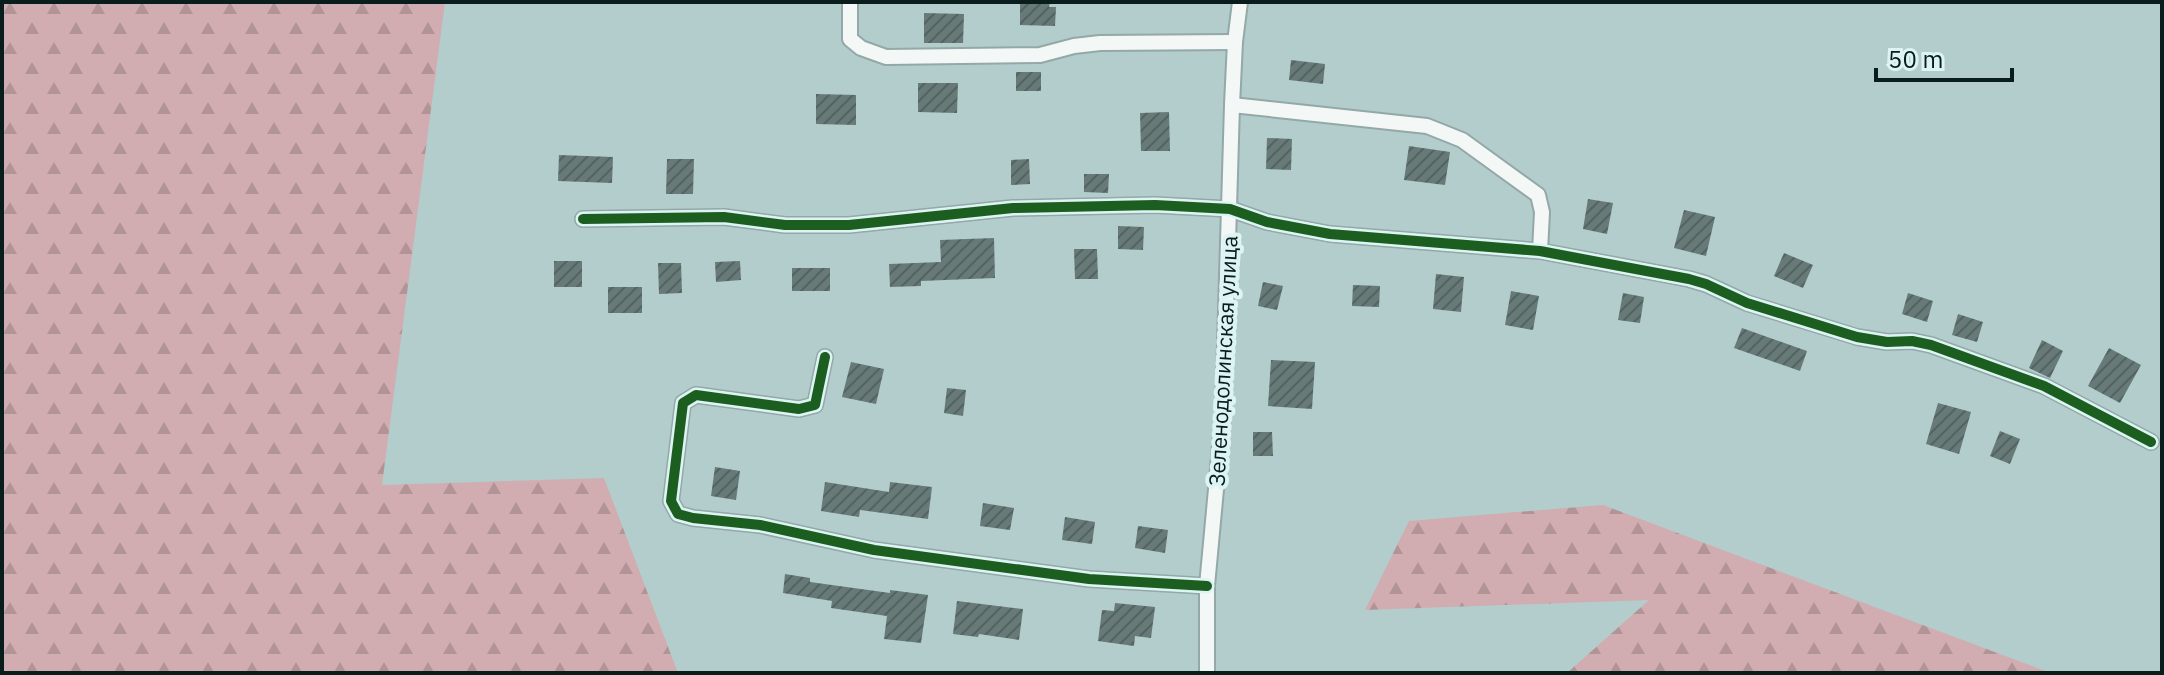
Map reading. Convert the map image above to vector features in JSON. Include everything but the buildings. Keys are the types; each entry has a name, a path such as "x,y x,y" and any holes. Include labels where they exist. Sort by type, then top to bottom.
{"street":[{"path":"850,2 850,39 861,48 886,57 1040,55 1100,43 1235,42"},
{"name":"Зеленодолинская улица","path":"1207,673 1207,586 1223,414 1232,105 1240,2"},
{"path":"1232,105 1427,126 1462,140 1538,195 1542,212 1540,251"},
{"path":"583,219 724,217 785,225 849,225 1013,208 1155,205 1230,209 1267,222 1330,234 1540,251 1689,279 1747,303 1857,337 1931,345 2044,386 2151,442"},
{"path":"825,357 815,405 799,409 696,395 683,403 671,501 678,514 760,525 874,550 1089,579 1207,586"}],"green space":[{"path":"2,2 445,2 382,485 604,478 678,673 2,673"},
{"path":"1603,505 2051,673 1567,673 1649,600 1365,610 1409,521"}],"cycle path":[{"path":"583,219 724,217 785,225 849,225 1013,208 1155,205 1230,209 1267,222 1330,234 1540,251 1689,279 1747,303 1857,337 1931,345 2044,386 2151,442"},
{"path":"825,357 815,405 799,409 696,395 683,403 671,501 678,514 760,525 874,550 1089,579 1207,586"}]}
